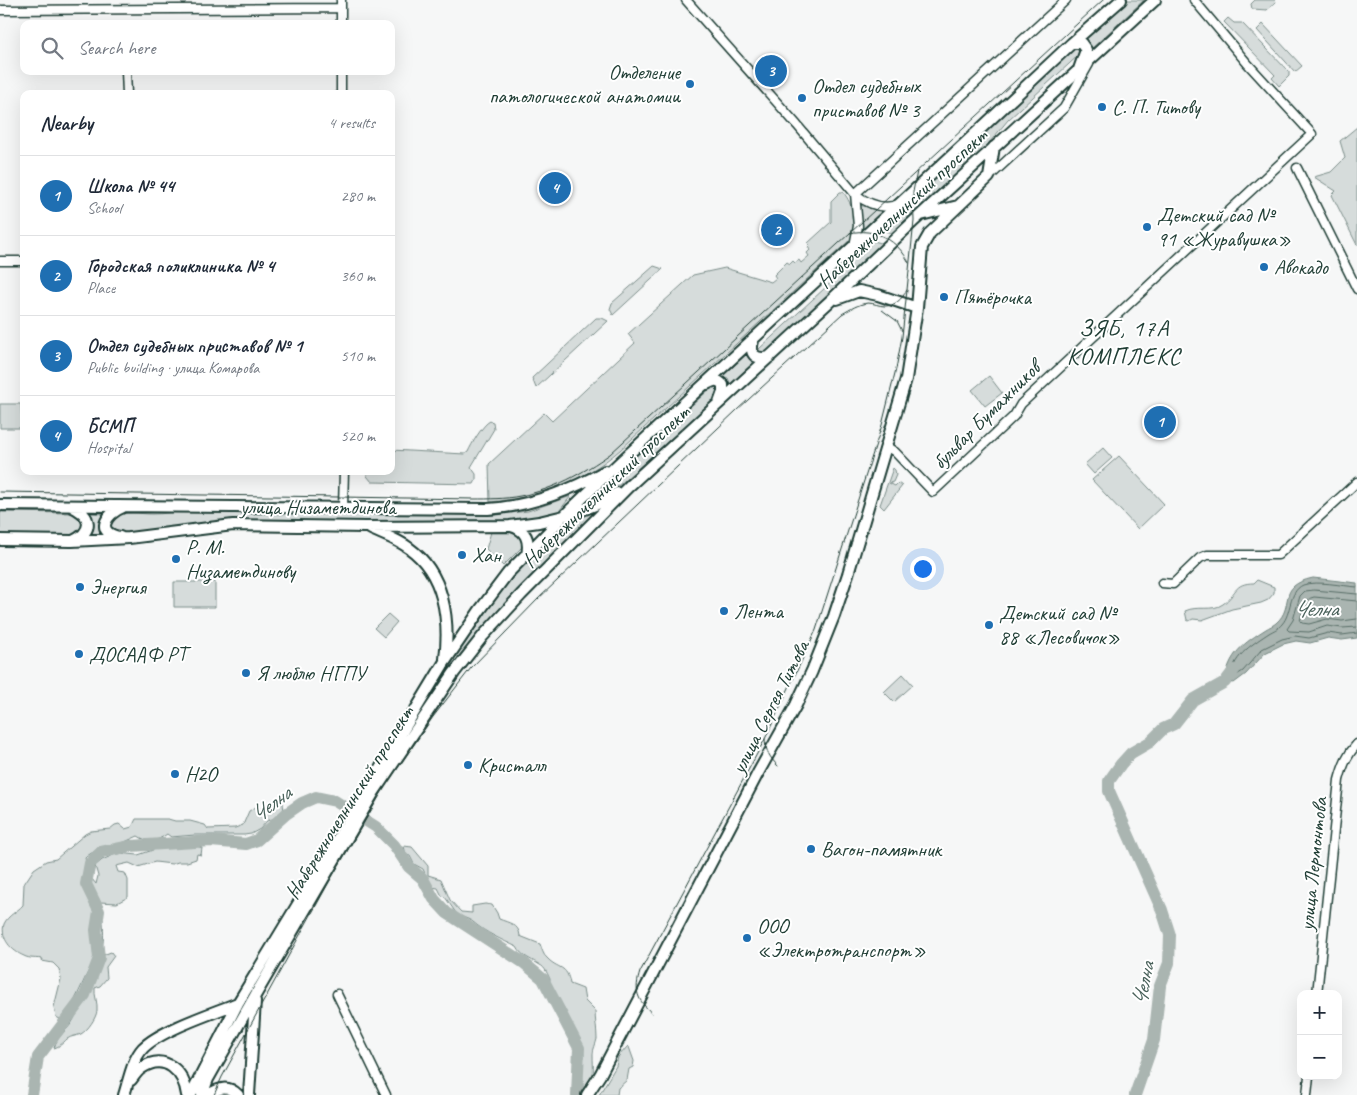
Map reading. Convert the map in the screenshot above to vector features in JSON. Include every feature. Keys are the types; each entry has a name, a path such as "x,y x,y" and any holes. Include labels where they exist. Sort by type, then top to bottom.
{"main road":[{"name":"Набережночелнинский проспект","path":"202,1095 208,1079 370,790 444,663 498,586 526,554 619,463 1072,43 1121,0"},
{"name":"Набережночелнинский проспект","path":"370,790 483,636 629,486 770,357 920,215 1092,60 1155,0"},
{"path":"1072,43 1081,43 1086,50 1077,73"},
{"path":"989,177 994,147"},
{"name":"улица Сергея Титова","path":"586,1095 600,1075 812,671 842,592 906,379 917,308 922,248 930,233 989,177"},
{"path":"920,215 958,206"},
{"path":"829,302 859,291 878,295 917,308"},
{"path":"754,338 751,346 755,356 760,359 770,357"},
{"path":"703,386 715,380 720,381 723,385 723,392 718,404"},
{"name":"улица Низаметдинова","path":"0,505 508,508 552,497 580,485 619,463"},
{"name":"улица Низаметдинова","path":"0,540 72,541 129,538 233,525 365,527 510,526 565,516 595,505 629,486"},
{"path":"70,506 82,511 88,523 87,530 82,537 72,541"},
{"path":"126,506 113,511 105,523 107,530 112,536 129,538"},
{"path":"510,526 518,528 525,534 528,546 526,554"},
{"path":"365,527 395,539 409,548 436,579 444,602 448,637 444,663"},
{"name":"Набережночелнинский проспект","path":"191,1095 238,1003 332,856"},
{"path":"248,1095 256,994"},
{"path":"124,1095 135,1062 143,1049 160,1035 238,1003"},
{"path":"128,1082 142,1067 158,1062 172,1066 181,1075 187,1095"},
{"path":"208,1095 222,1088 231,1089 238,1095"}],"street":[{"path":"686,0 797,125 855,194 864,201 874,205 885,207 896,206 901,203"},
{"path":"855,194 1066,0"},
{"name":"бульвар Бумажников","path":"886,446 933,492 1014,416 1019,406 1312,134 1247,63 1194,0"},
{"path":"0,10 341,4 341,20"},
{"path":"989,177 1064,108 1092,60"},
{"path":"126,75 126,90"},
{"path":"341,75 341,90"},
{"path":"1297,168 1357,289"},
{"path":"854,246 858,226 855,194"},
{"path":"0,261 20,261"},
{"path":"343,507 344,475"},
{"path":"1162,582 1173,584 1200,558 1207,555 1278,555 1357,482"},
{"name":"улица Лермонтова","path":"1317,990 1339,780 1348,754 1357,744"},
{"path":"337,994 386,1095"},
{"path":"1307,1095 1309,1080"}],"shaded area":[{"path":"1127,0 1144,0 1091,49 1088,43 1083,40"},
{"path":"1255,0 1275,0 1276,2 1267,10 1252,9 1251,4"},
{"path":"1228,18 1234,23 1242,23 1289,72 1289,76 1279,86 1272,78 1275,75 1224,22"},
{"path":"1263,24 1302,66 1295,72 1257,30"},
{"path":"1075,47 1080,47 1081,53 1008,120 985,148 923,204 925,187"},
{"path":"1357,127 1357,245 1332,195 1336,191 1314,177 1331,172 1345,158 1340,141"},
{"path":"840,192 843,192 847,197 851,208 853,220 852,238 620,450 605,462 575,480 560,486 509,500 490,502 489,464 544,413 552,421 635,343 628,334 693,275 725,268 771,282 776,278 774,275 787,262 790,264 793,261 795,263 799,260 801,263 809,256 807,253 810,250 808,247 810,245 808,243 831,222 831,201"},
{"path":"912,198 912,214 891,233 879,229"},
{"path":"860,205 877,210 885,210 865,228 861,228"},
{"path":"871,240 884,244 764,355 759,353 759,349 839,275"},
{"path":"654,266 663,269 613,315 610,309 612,303"},
{"path":"596,318 608,321 536,388 532,378"},
{"path":"749,352 757,361 731,385 728,378 723,376"},
{"path":"989,376 1002,393 985,406 972,390"},
{"path":"713,386 720,390 720,395 616,488 580,507"},
{"path":"0,404 20,404 20,428 0,428"},
{"path":"493,422 494,429 471,467 476,474 474,484 372,482 367,476 395,475 395,450 465,454 487,423"},
{"path":"1103,448 1112,458 1094,474 1085,464"},
{"path":"1119,456 1164,504 1138,529 1092,480"},
{"path":"893,468 896,475 893,482 889,483 895,486 898,483 902,486 884,509 880,505"},
{"path":"571,496 556,515 537,519 491,523 240,521 123,535 112,531 111,525 113,518 122,514 156,514 188,511 493,515 528,511"},
{"path":"605,505 523,585 458,657 456,656 509,580 563,522"},
{"path":"0,512 72,513 80,519 83,528 72,538 0,537"},
{"path":"87,513 106,514 105,537 88,538 92,528"},
{"path":"513,530 523,537 523,546 503,566 486,549 491,532"},
{"path":"1257,580 1274,587 1274,593 1268,600 1232,609 1202,620 1187,620 1185,611 1195,608 1214,608 1219,606 1239,587 1247,583 1254,583"},
{"path":"174,582 215,582 215,607 174,607"},
{"path":"388,614 397,622 384,637 374,628"},
{"path":"903,674 913,685 894,702 884,692"},
{"path":"275,800 283,802 284,813 267,821 260,829 251,834 171,837 167,834 152,841 138,836 118,845 101,848 85,858 86,867 82,885 83,890 103,919 103,943 70,1007 60,1019 56,1017 54,1007 61,979 59,969 53,963 42,961 43,959 28,958 11,948 5,939 3,929 10,916 23,905 24,884 34,869 46,861 56,859 91,831 110,829 119,824 125,829 132,827 136,819 190,821 205,825 208,829 235,828 243,825 249,811 256,807 260,809"},
{"path":"194,845 202,848 201,855 197,854 196,859 187,862 172,864 155,862 138,867 129,863 116,866 118,872 125,873 128,880 128,897 117,903 100,902 98,897 91,893 88,884 92,879 96,884 98,876 95,866 102,860 118,853 138,855 159,848"},
{"path":"404,846 412,847 428,866 428,875 441,879 450,900 461,912 472,913 472,906 492,905 499,919 516,926 520,936 540,944 546,957 567,973 570,984 583,989 585,1001 595,1011 597,1036 593,1052 593,1076 589,1089 583,1090 583,1048 564,1008 549,985 550,979 545,969 524,956 517,947 456,913 438,888 431,887 423,869 414,864 410,856 406,855"},
{"path":"111,952 114,956 106,967 107,978 100,986 95,988 97,1011 89,1027 79,1035 69,1038 54,1048 58,1039 72,1023 91,987 88,979 90,973 97,973 103,955"},
{"path":"628,1046 634,1061 633,1067 629,1069 627,1080 618,1088 617,1095 599,1095 616,1066 618,1057"}],"water":[{"name":"Челна","path":"1313,578 1357,583 1357,638 1342,640 1328,638 1310,643 1296,641 1283,644 1265,653 1246,674 1234,683 1225,682 1230,664 1238,650 1282,617 1290,591 1294,586"}],"waterway":[{"name":"Челна","path":"1135,1095 1154,1040 1160,986 1169,963 1170,935 1162,910 1109,791 1109,781 1131,753 1150,742 1163,729 1174,724 1193,700 1225,682 1234,670"},
{"name":"Челна","path":"32,1095 38,1057 85,995 99,958 96,930 99,911 86,884 90,863 101,852 131,846 211,841 246,844 257,840 286,814 302,803 316,797 335,801 376,827 394,845 409,867 423,879 434,899 447,913 524,963 543,979 579,1048 577,1095"}],"tram line":[{"path":"0,492 485,499 520,496 556,485 589,468 610,454 1103,0"},
{"path":"214,1095 222,1077 329,882 386,785 433,717 471,668 538,599 737,410 842,314 864,304 892,305 903,296 907,290 914,221 913,192 917,171"},
{"path":"850,233 868,232 893,242 905,255 909,263"},
{"path":"652,1013 643,1004 638,995 637,985 640,972 765,739 816,630 882,425 902,337 907,290"},
{"path":"882,310 897,321 902,331"},
{"path":"765,739 768,754 778,766"}],"place":[{"name":"Отдел судебных приставов № 1","path":"771,71"},
{"name":"Отделение патологической анатомии","path":"690,84"},
{"name":"Отдел судебных приставов № 3","path":"802,98"},
{"name":"С. П. Титову","path":"1102,107"},
{"name":"БСМП","path":"555,188"},
{"name":"Детский сад № 91 «Журавушка»","path":"1147,227"},
{"name":"Городская поликлиника № 4","path":"777,230"},
{"name":"Авокадо","path":"1264,267"},
{"name":"Пятёрочка","path":"944,297"},
{"name":"Школа № 44","path":"1160,422"},
{"name":"Хан","path":"462,555"},
{"name":"Р. М. Низаметдинову","path":"176,559"},
{"name":"Энергия","path":"80,587"},
{"name":"Лента","path":"724,611"},
{"name":"Детский сад № 88 «Лесовичок»","path":"989,625"},
{"name":"ДОСААФ РТ","path":"79,654"},
{"name":"Я люблю НГПУ","path":"246,673"},
{"name":"Кристалл","path":"468,765"},
{"name":"H2O","path":"175,774"},
{"name":"Вагон-памятник","path":"811,849"},
{"name":"ООО «Электротранспорт»","path":"747,938"}],"district":[{"name":"ЗЯБ, 17А КОМПЛЕКС","path":"1124,342"}]}
